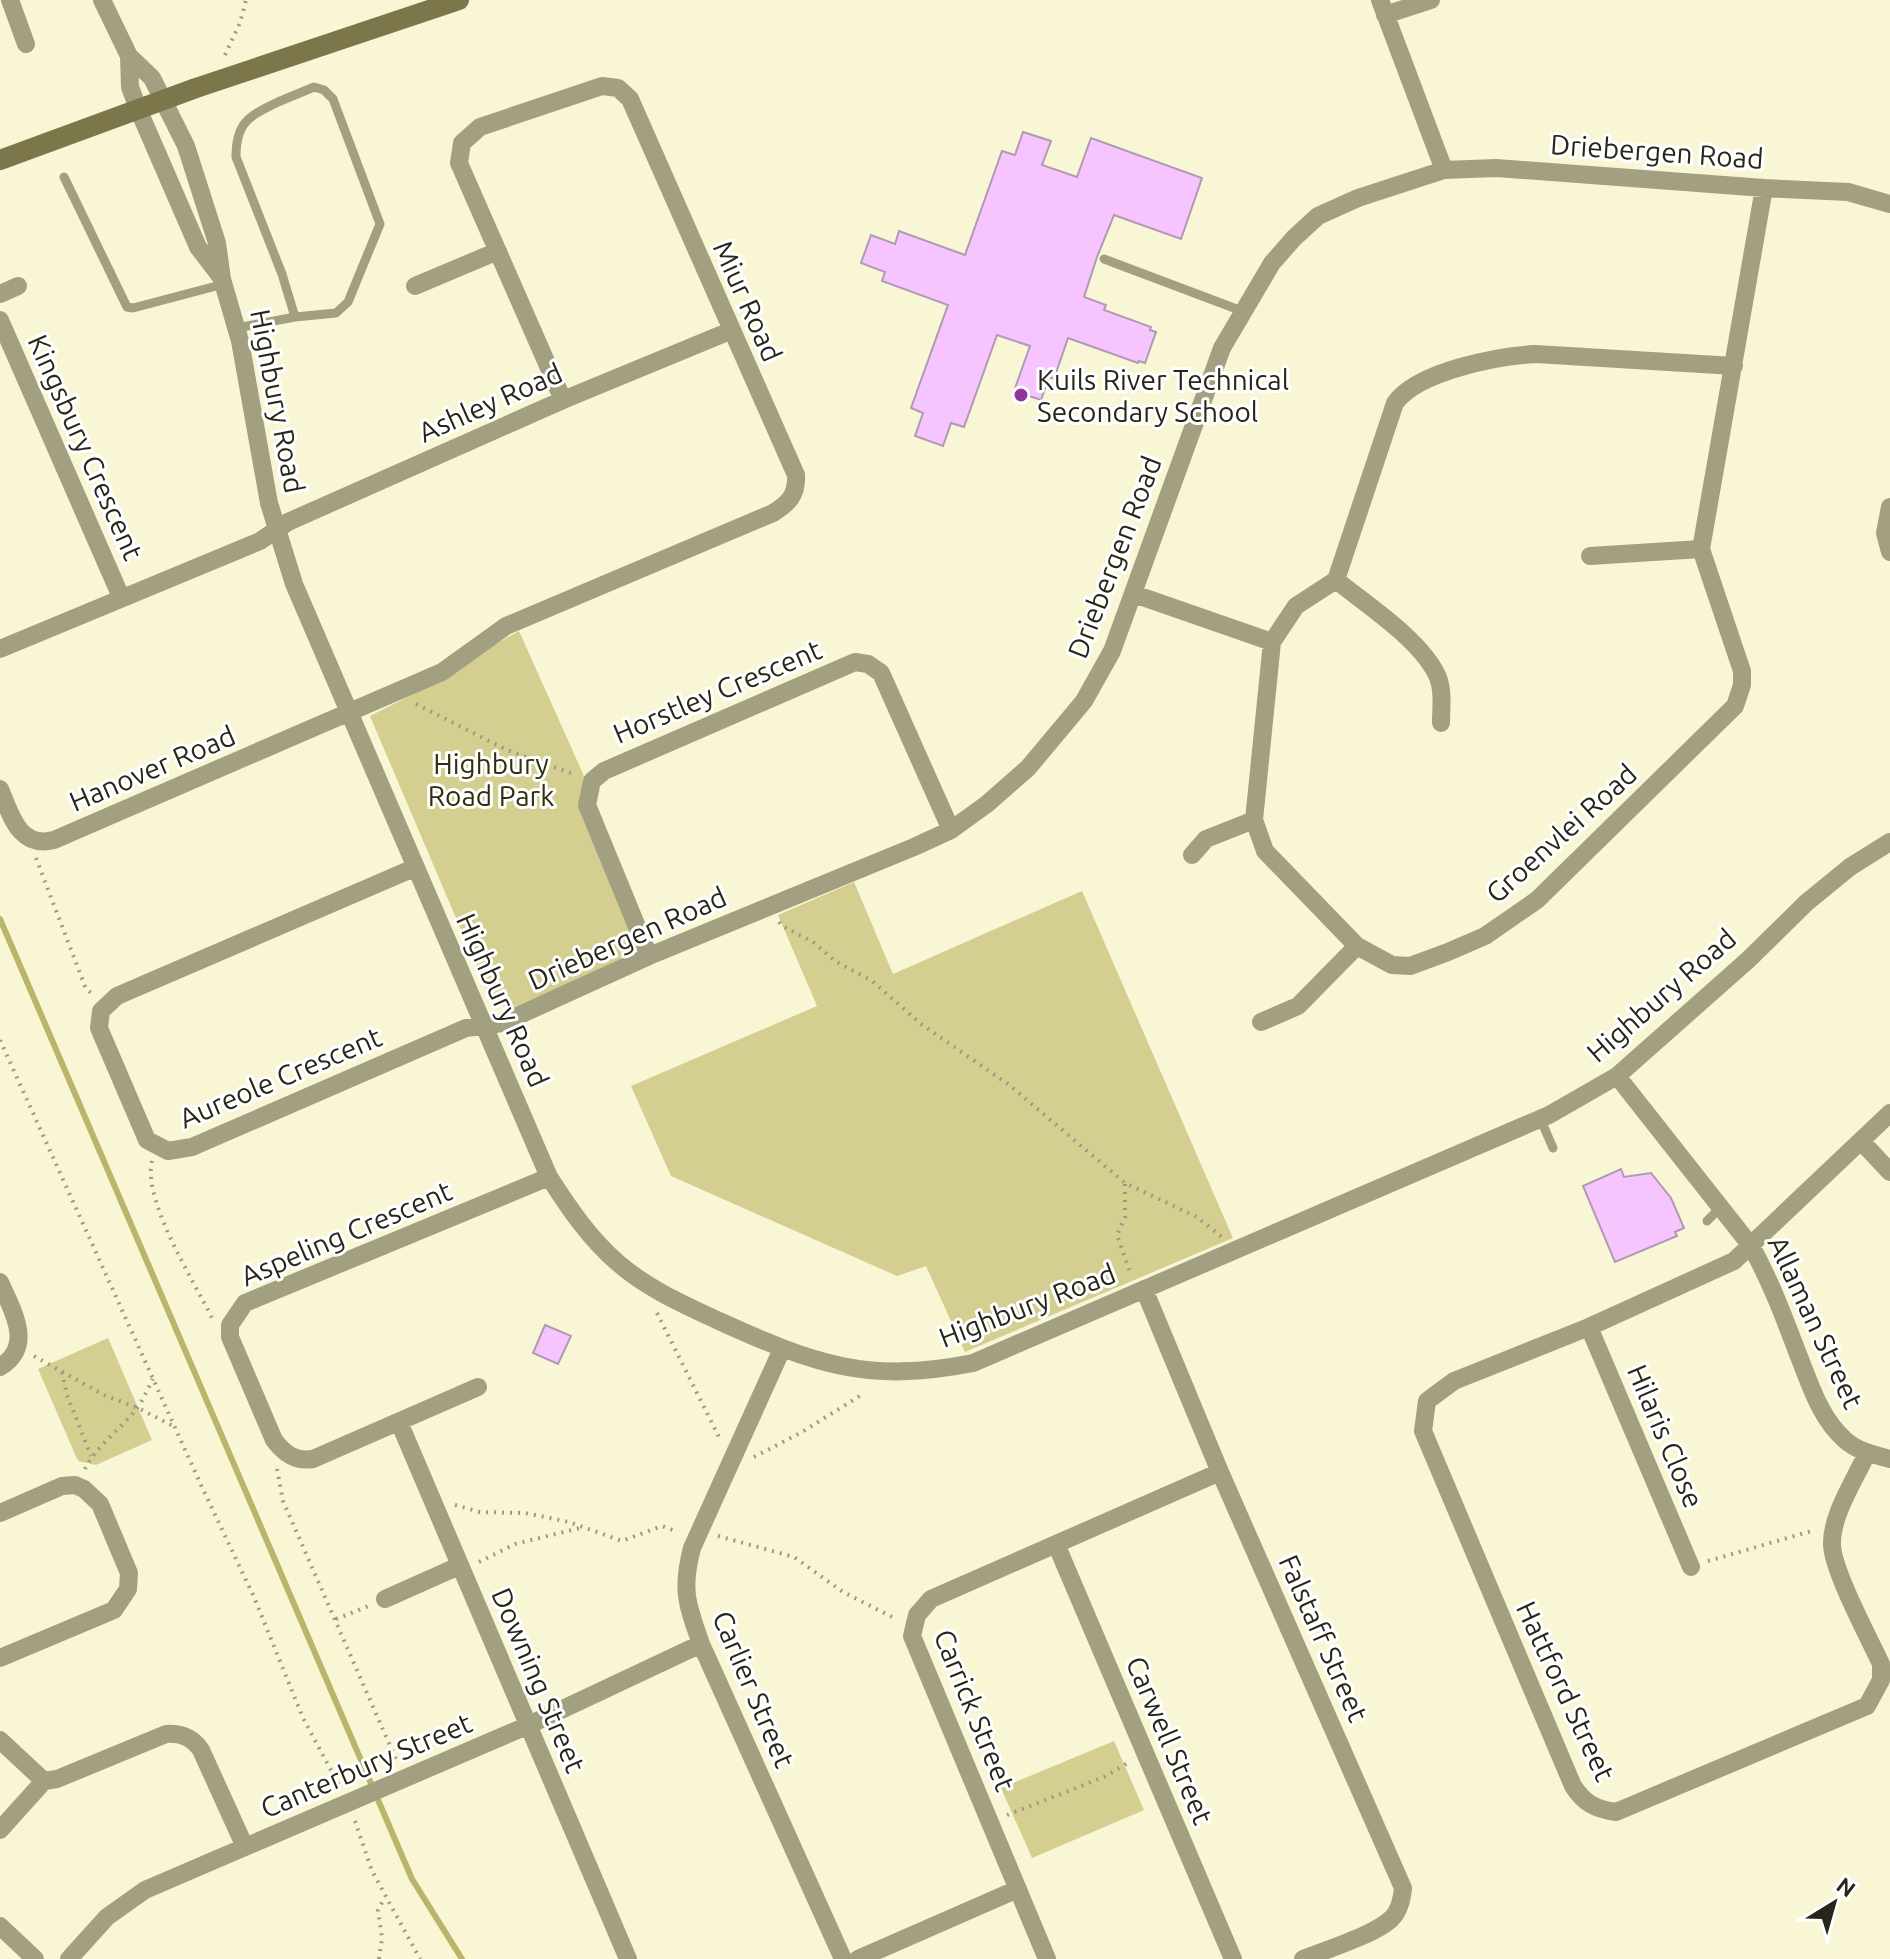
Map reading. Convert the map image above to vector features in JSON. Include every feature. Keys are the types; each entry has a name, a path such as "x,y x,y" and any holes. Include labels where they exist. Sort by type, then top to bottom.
{"street":[{"path":"10,0 26,44"},
{"path":"102,0 129,56"},
{"path":"0,160 196,88 459,0"},
{"path":"1431,0 1382,8 1444,170"},
{"name":"Highbury Road","path":"129,56 152,78 186,146 217,243 223,282 237,328 269,503 294,584 549,1177 569,1209 596,1241 641,1281 677,1302 782,1349 860,1371 892,1373 935,1370 973,1363 1540,1118 1617,1076 1748,960 1806,903 1850,867 1890,842"},
{"name":"Highbury Road","path":"129,56 130,87 139,111 198,247 223,282"},
{"name":"Miur Road","path":"349,713 442,672 506,626 773,513 788,504 796,487 796,475 630,99 618,88 602,86 480,127 462,143 459,163 563,400"},
{"name":"Driebergen Road","path":"485,1026 502,1023 649,956 951,830 1028,768 1084,701 1112,651 1222,348 1272,263 1318,216 1358,198 1444,170 1496,168 1848,192 1890,204"},
{"name":"Groenvlei Road","path":"1336,580 1296,606 1272,642 1254,820 1265,851 1357,946 1392,965 1410,966 1485,936 1537,900 1735,706 1742,685 1742,671 1701,549 1764,188"},
{"path":"415,286 498,251"},
{"path":"0,294 18,286"},
{"name":"Kingsbury Crescent","path":"0,320 121,597"},
{"name":"Ashley Road","path":"0,649 260,541 288,522 563,400 730,331"},
{"path":"1441,723 1442,690 1430,664 1411,641 1336,580 1392,411 1403,393 1422,382 1506,355 1536,354 1734,366"},
{"path":"1890,507 1885,533 1890,552"},
{"path":"1590,556 1701,549"},
{"path":"1134,594 1272,642"},
{"name":"Horstley Crescent","path":"592,781 604,771 855,662 868,664 881,673 951,830"},
{"name":"Hanover Road","path":"38,842 54,840 349,713"},
{"path":"592,781 587,805 649,956"},
{"path":"0,789 17,829 38,842"},
{"path":"1192,855 1206,839 1254,820"},
{"path":"105,1005 117,996 414,868"},
{"path":"1261,1022 1298,1006 1357,946"},
{"name":"Aureole Crescent","path":"105,1005 99,1028 147,1140 168,1151 192,1147 466,1028 485,1026"},
{"name":"Allaman Street","path":"1617,1076 1751,1246 1767,1274 1815,1398 1826,1418 1846,1442 1867,1453 1890,1459"},
{"name":"Hattford Street","path":"1867,1453 1835,1527 1832,1544 1836,1563 1881,1664 1881,1680 1867,1706 1616,1812 1598,1809 1581,1799 1423,1431 1427,1401 1454,1381 1589,1327 1734,1261 1890,1113"},
{"path":"1861,1141 1890,1172"},
{"name":"Aspeling Crescent","path":"230,1337 230,1325 245,1303 549,1177"},
{"path":"0,1282 19,1326 17,1349 12,1358 0,1367"},
{"name":"Falstaff Street","path":"1140,1290 1403,1888 1399,1908 1381,1927 1303,1959"},
{"name":"Hilaris Close","path":"1589,1327 1691,1567"},
{"path":"230,1337 274,1440 284,1452 297,1459 313,1459 478,1387"},
{"name":"Carlier Street","path":"782,1349 692,1548 685,1573 686,1600 701,1644 843,1959"},
{"name":"Downing Street","path":"399,1422 628,1959"},
{"name":"Carrick Street","path":"1047,1959 912,1636 913,1625 917,1615 931,1599 1220,1472"},
{"path":"0,1513 62,1486 75,1485 93,1494 100,1504 129,1573 128,1589 114,1610 0,1658"},
{"name":"Carwell Street","path":"1056,1544 1233,1959"},
{"path":"385,1599 459,1566"},
{"name":"Canterbury Street","path":"69,1959 107,1917 132,1898 529,1725 701,1644"},
{"path":"0,1830 44,1781 57,1779 166,1734 184,1735 201,1750 245,1847"},
{"path":"0,1740 44,1781"},
{"path":"858,1959 1018,1889"},
{"path":"0,1926 35,1959"}],"lane":[{"path":"237,328 336,313 348,302 380,224 333,99 324,90 314,87 252,114 242,126 236,149 236,157 282,274 295,317"},
{"path":"64,177 127,307 133,308 223,282"},
{"path":"1104,259 1242,311"},
{"path":"1540,1118 1553,1148"},
{"path":"1707,1221 1722,1206"}],"path":[{"path":"225,55 240,23 246,0"},
{"path":"398,691 421,708 507,750 592,781"},
{"path":"38,842 36,858 86,989 105,1005"},
{"path":"770,906 782,926 813,942 835,961 872,981 921,1024 1008,1084 1125,1183 1197,1217 1237,1249"},
{"path":"0,1040 254,1597 303,1718 355,1800 372,1871 420,1959"},
{"path":"156,1146 150,1171 158,1211 217,1327 230,1337"},
{"path":"1125,1183 1125,1217 1117,1235 1140,1290"},
{"path":"641,1281 732,1459 746,1461 802,1432 863,1394"},
{"path":"17,1349 104,1395 175,1427"},
{"path":"62,1371 67,1395 91,1456"},
{"path":"75,1485 91,1456 138,1408 153,1378"},
{"path":"284,1452 277,1468 283,1501 336,1619 396,1782"},
{"path":"459,1566 476,1563 515,1544 582,1527"},
{"path":"1691,1567 1812,1530 1835,1527"},
{"path":"336,1619 385,1599"},
{"path":"989,1820 1104,1777 1146,1754"},
{"path":"379,1959 382,1938 378,1910 385,1897"}],"green space":[{"name":"Highbury Road Park","path":"519,631 584,776 579,799 633,936 630,949 617,963 514,1007 501,1006 490,998 370,716 457,672"},
{"path":"854,882 893,974 1082,891 1233,1238 965,1352 926,1266 897,1276 671,1176 631,1086 817,1006 778,915"},
{"path":"108,1338 152,1440 96,1465 78,1461 38,1369"},
{"path":"1114,1741 1144,1810 1032,1858 1001,1788"}],"building":[{"path":"1023,132 1051,141 1042,165 1077,177 1091,138 1202,178 1181,239 1114,215 1084,297 1106,305 1104,310 1151,327 1150,330 1156,332 1145,363 1068,338 1054,379 1049,377 1041,400 1014,391 1030,346 997,335 964,427 951,423 943,446 915,436 923,413 911,408 948,305 882,281 885,272 861,263 871,235 895,244 899,231 965,255 1002,151 1015,155"},
{"path":"1621,1169 1624,1177 1651,1173 1671,1198 1684,1228 1675,1232 1677,1236 1615,1262 1583,1186"},
{"path":"545,1325 571,1336 558,1364 533,1353"}],"waterway":[{"path":"0,919 412,1879 462,1959"}],"place":[{"name":"Kuils River Technical Secondary School","path":"1021,395"}]}
